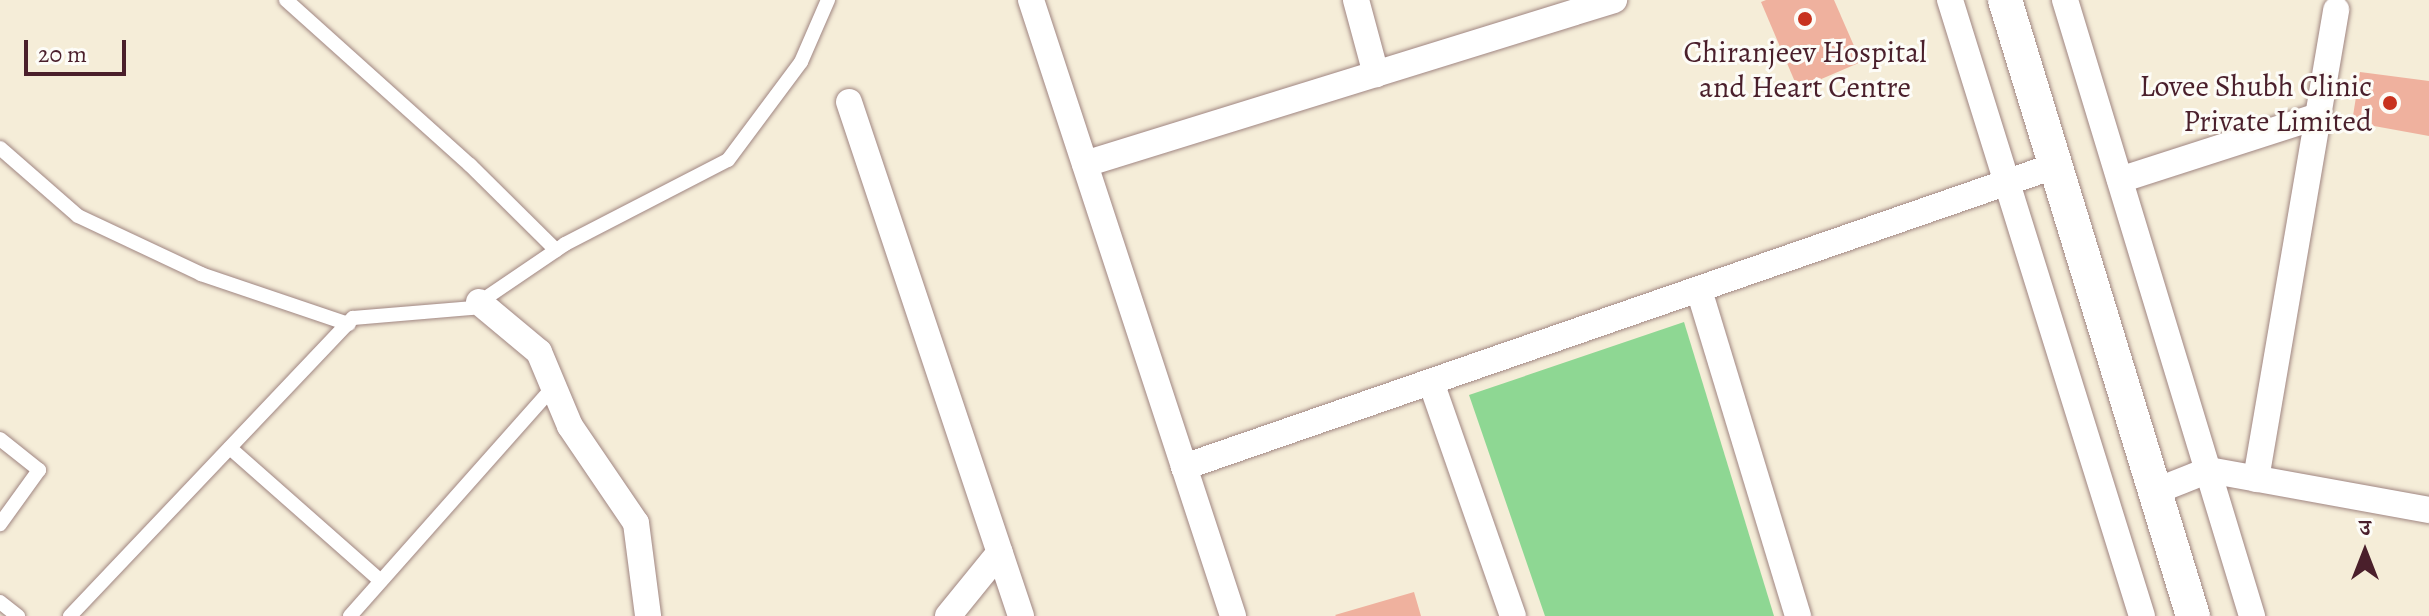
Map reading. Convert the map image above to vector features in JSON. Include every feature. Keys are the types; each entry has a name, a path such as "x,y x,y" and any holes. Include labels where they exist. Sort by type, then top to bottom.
{"street":[{"path":"1031,0 1233,616"},
{"path":"1356,0 1376,74"},
{"path":"1085,164 1614,0"},
{"path":"1950,0 2142,616"},
{"path":"2005,0 2193,616"},
{"path":"2065,0 2252,616"},
{"path":"2256,479 2336,10"},
{"path":"849,102 1021,616"},
{"path":"2120,180 2318,116"},
{"path":"1184,467 2057,165"},
{"path":"1699,290 1798,616"},
{"path":"479,302 539,352 570,426 636,523 648,616"},
{"path":"1431,382 1513,616"},
{"path":"2156,491 2209,470 2429,510"},
{"path":"948,616 1000,552"}],"lane":[{"path":"286,0 470,165 556,250"},
{"path":"70,616 353,318 410,316 479,302 556,250 728,160 801,62 828,0"},
{"path":"0,148 78,216 201,274 349,324"},
{"path":"350,616 554,386"},
{"path":"0,439 39,470 0,524"},
{"path":"230,448 381,581"},
{"path":"0,602 18,616"}],"green space":[{"path":"1684,322 1774,616 1545,616 1469,395"}],"building":[{"path":"1834,0 1861,62 1798,89 1761,2"},
{"path":"2360,72 2429,81 2429,136 2352,122"},
{"path":"1414,592 1421,616 1335,615"}],"place":[{"name":"Chiranjeev Hospital and Heart Centre","path":"1805,19"},
{"name":"Lovee Shubh Clinic Private Limited","path":"2390,103"}]}
